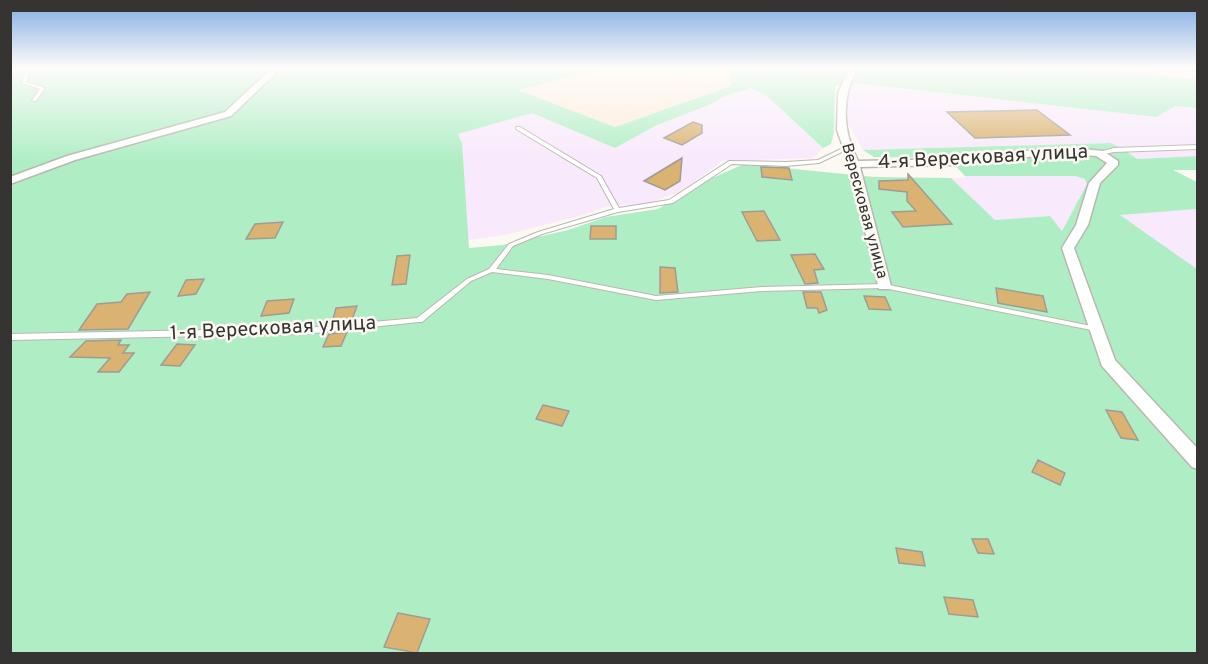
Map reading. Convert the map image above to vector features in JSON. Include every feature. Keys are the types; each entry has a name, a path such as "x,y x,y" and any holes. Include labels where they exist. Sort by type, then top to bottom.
{"street":[{"path":"10,181 71,158 228,114 244,99"},
{"name":"Вересковая улица","path":"843,99 841,123 845,149 854,164 884,286"},
{"name":"4-я Вересковая улица","path":"854,164 951,162 980,157 1072,152 1099,153 1114,164 1100,172 1088,196 1083,222 1068,248 1108,362 1197,462"}],"lane":[{"path":"518,128 599,177 617,210"},
{"path":"1099,153 1114,150 1197,147"},
{"name":"1-я Вересковая улица","path":"10,337 305,331 419,320 470,280 492,270 511,245 540,233 617,210 671,202 731,162 786,164 819,161 845,149"},
{"path":"492,270 548,277 656,298 762,289 884,286 1096,328"}],"shaded area":[{"path":"541,99 694,99 615,127"},
{"path":"720,99 770,99 823,148 813,158 722,161 683,191 646,204 608,206 587,214 505,235 467,240 462,143 458,133 532,113 615,148 657,125"},
{"path":"848,99 997,99 1157,117 1175,106 1197,108 1197,156 1137,159 1122,148 1110,143 863,150 846,119"},
{"path":"965,176 1075,176 1085,179 1087,184 1062,231 1049,216 995,220 951,178 965,178"},
{"path":"1197,209 1197,269 1119,215"}],"green space":[{"path":"10,99 542,99 615,127 694,99 720,99 657,125 615,148 532,113 458,134 462,143 469,248 502,245 568,230 606,217 658,209 710,179 744,164 874,177 951,178 995,220 1050,216 1062,231 1087,184 1085,179 1075,176 965,176 948,158 874,157 863,150 1110,143 1122,148 1137,159 1197,156 1197,170 1173,170 1197,182 1197,209 1120,215 1197,269 1197,653 11,653"},
{"path":"770,99 835,99 834,133 831,144 823,148"},
{"path":"997,99 1197,99 1197,108 1175,106 1157,117"}],"building":[{"path":"1037,110 1070,135 975,138 947,112"},
{"path":"693,122 702,125 702,133 682,145 664,138"},
{"path":"682,158 680,181 665,190 644,181"},
{"path":"761,167 789,168 792,180 762,177"},
{"path":"908,174 952,224 903,227 892,212 916,211 907,201 907,192 879,189 879,181 908,180"},
{"path":"764,211 780,240 757,241 742,212"},
{"path":"283,222 275,238 246,239 255,224"},
{"path":"591,226 616,226 616,239 590,239"},
{"path":"815,254 824,269 814,270 818,283 805,284 791,255"},
{"path":"410,255 406,284 392,285 397,256"},
{"path":"660,267 675,268 678,292 660,293"},
{"path":"204,279 196,294 178,296 186,280"},
{"path":"996,288 1043,296 1047,312 998,303"},
{"path":"150,292 128,329 79,330 97,304 121,302 127,294"},
{"path":"803,292 821,292 827,310 819,313 817,308 807,308"},
{"path":"864,296 885,297 891,310 869,309"},
{"path":"294,299 289,313 261,316 267,301"},
{"path":"357,306 351,322 332,323 336,308"},
{"path":"347,332 341,346 323,347 329,334"},
{"path":"121,340 118,345 129,345 123,353 134,353 119,372 98,372 110,358 70,357 86,341"},
{"path":"177,344 195,345 180,366 161,365"},
{"path":"543,405 569,411 562,426 536,419"},
{"path":"1106,410 1122,412 1138,440 1121,438"},
{"path":"1038,460 1065,473 1060,485 1032,472"},
{"path":"972,539 988,539 994,554 978,553"},
{"path":"896,548 922,552 925,566 899,563"},
{"path":"944,597 973,600 978,617 949,614"},
{"path":"398,613 430,619 417,653 384,647"}]}
